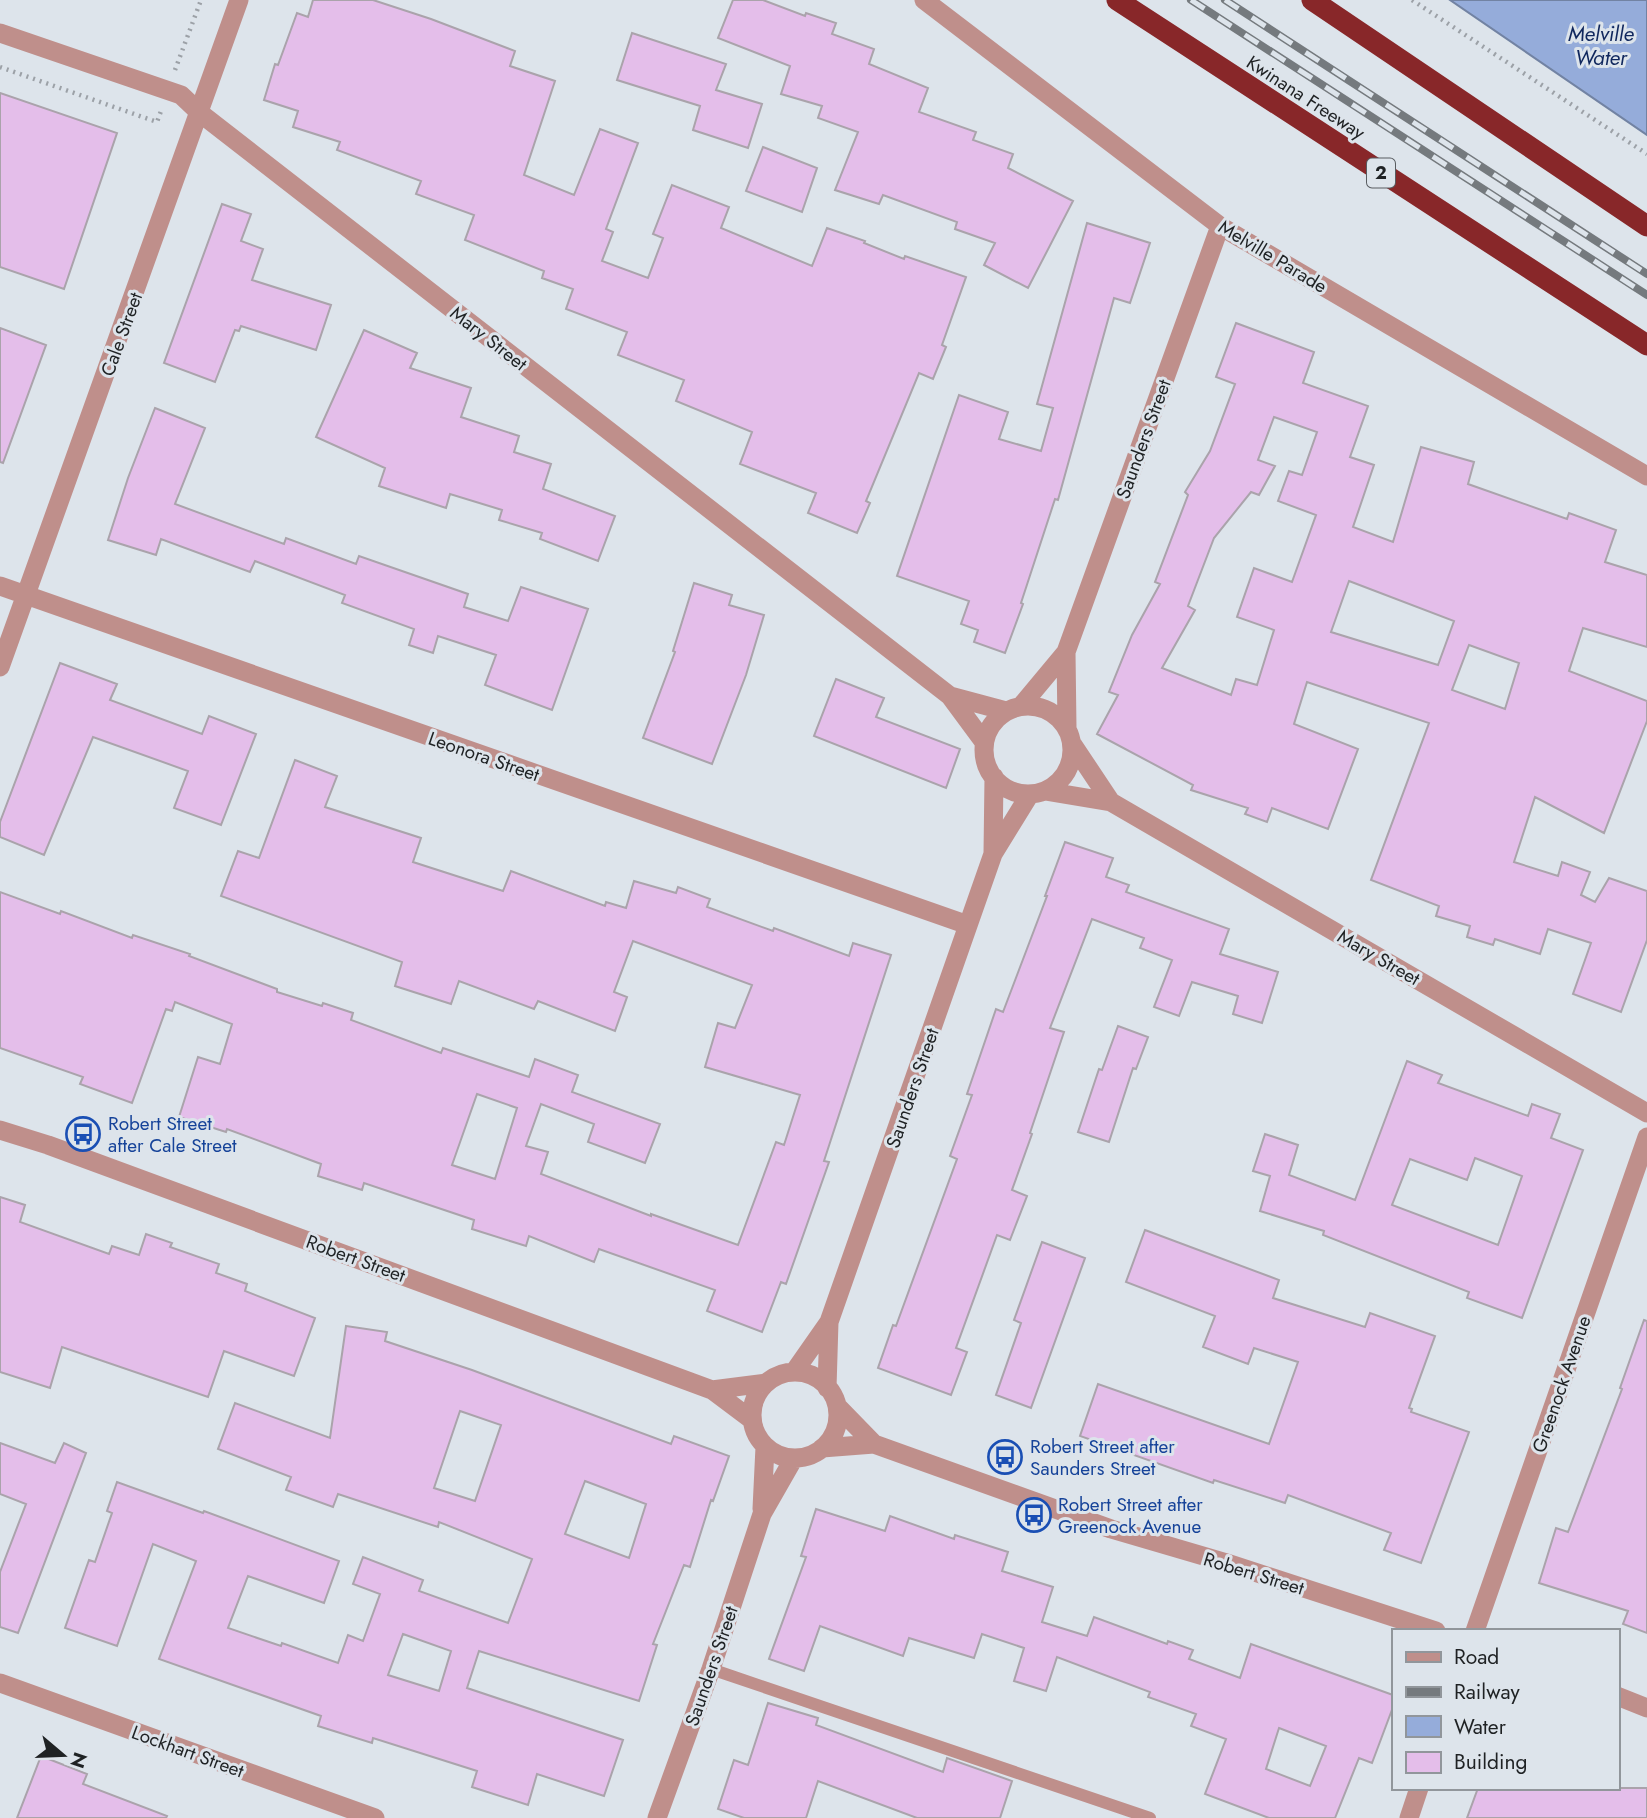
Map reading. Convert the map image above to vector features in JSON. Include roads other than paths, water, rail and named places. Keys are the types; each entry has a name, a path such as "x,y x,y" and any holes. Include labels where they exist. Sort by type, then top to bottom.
{"highway":[{"name":"Kwinana Freeway","path":"1117,0 1647,345"},
{"path":"1312,0 1647,226"}],"street":[{"name":"Cale Street","path":"0,667 239,0"},
{"name":"Melville Parade","path":"924,0 1220,226 1647,476"},
{"name":"Mary Street","path":"0,33 181,95 200,113 950,696 984,741 984,757 994,777 1012,792 1111,802 1647,1112"},
{"name":"Saunders Street","path":"1070,736 1066,652 1220,226"},
{"name":"Leonora Street","path":"0,586 968,925"},
{"name":"Saunders Street","path":"1013,708 1066,652"},
{"name":"Mary Street","path":"950,696 1013,708 1036,705 1059,717 1111,802"},
{"path":"984,741 994,721 1013,708"},
{"path":"1037,793 1058,783 1068,770 1072,760 1070,736"},
{"name":"Saunders Street","path":"993,854 994,777"},
{"name":"Saunders Street","path":"793,1372 829,1322 993,854 1037,793"},
{"name":"Robert Street","path":"0,1130 48,1145 712,1390 752,1420"},
{"name":"Greenock Avenue","path":"1476,1629 1647,1137"},
{"name":"Saunders Street","path":"827,1388 829,1322"},
{"path":"752,1420 753,1405 766,1383 779,1375 793,1372 808,1374 821,1381 837,1406 837,1423 832,1437 822,1448 809,1456 794,1458 777,1454 765,1447"},
{"name":"Robert Street","path":"712,1390 766,1383"},
{"name":"Robert Street","path":"837,1406 874,1444"},
{"name":"Saunders Street","path":"752,1420 756,1434 765,1447 762,1514"},
{"name":"Robert Street","path":"822,1448 874,1444 1111,1529 1227,1563 1430,1629"},
{"name":"Saunders Street","path":"657,1818 711,1669 762,1514 794,1458"},
{"name":"Lockhart Street","path":"0,1684 376,1818"},
{"path":"1619,1697 1647,1708"},
{"path":"1409,1818 1418,1790"}],"lane":[{"path":"711,1669 1150,1818"}],"water":[{"name":"Melville Water","path":"1450,0 1647,0 1647,135"}],"railway":[{"path":"1191,0 1647,295"},
{"path":"1225,0 1647,274"}],"place":[{"name":"Robert Street after Cale Street","path":"83,1134"},
{"name":"Robert Street after Saunders Street","path":"1005,1457"},
{"name":"Robert Street after Greenock Avenue","path":"1034,1515"}]}
